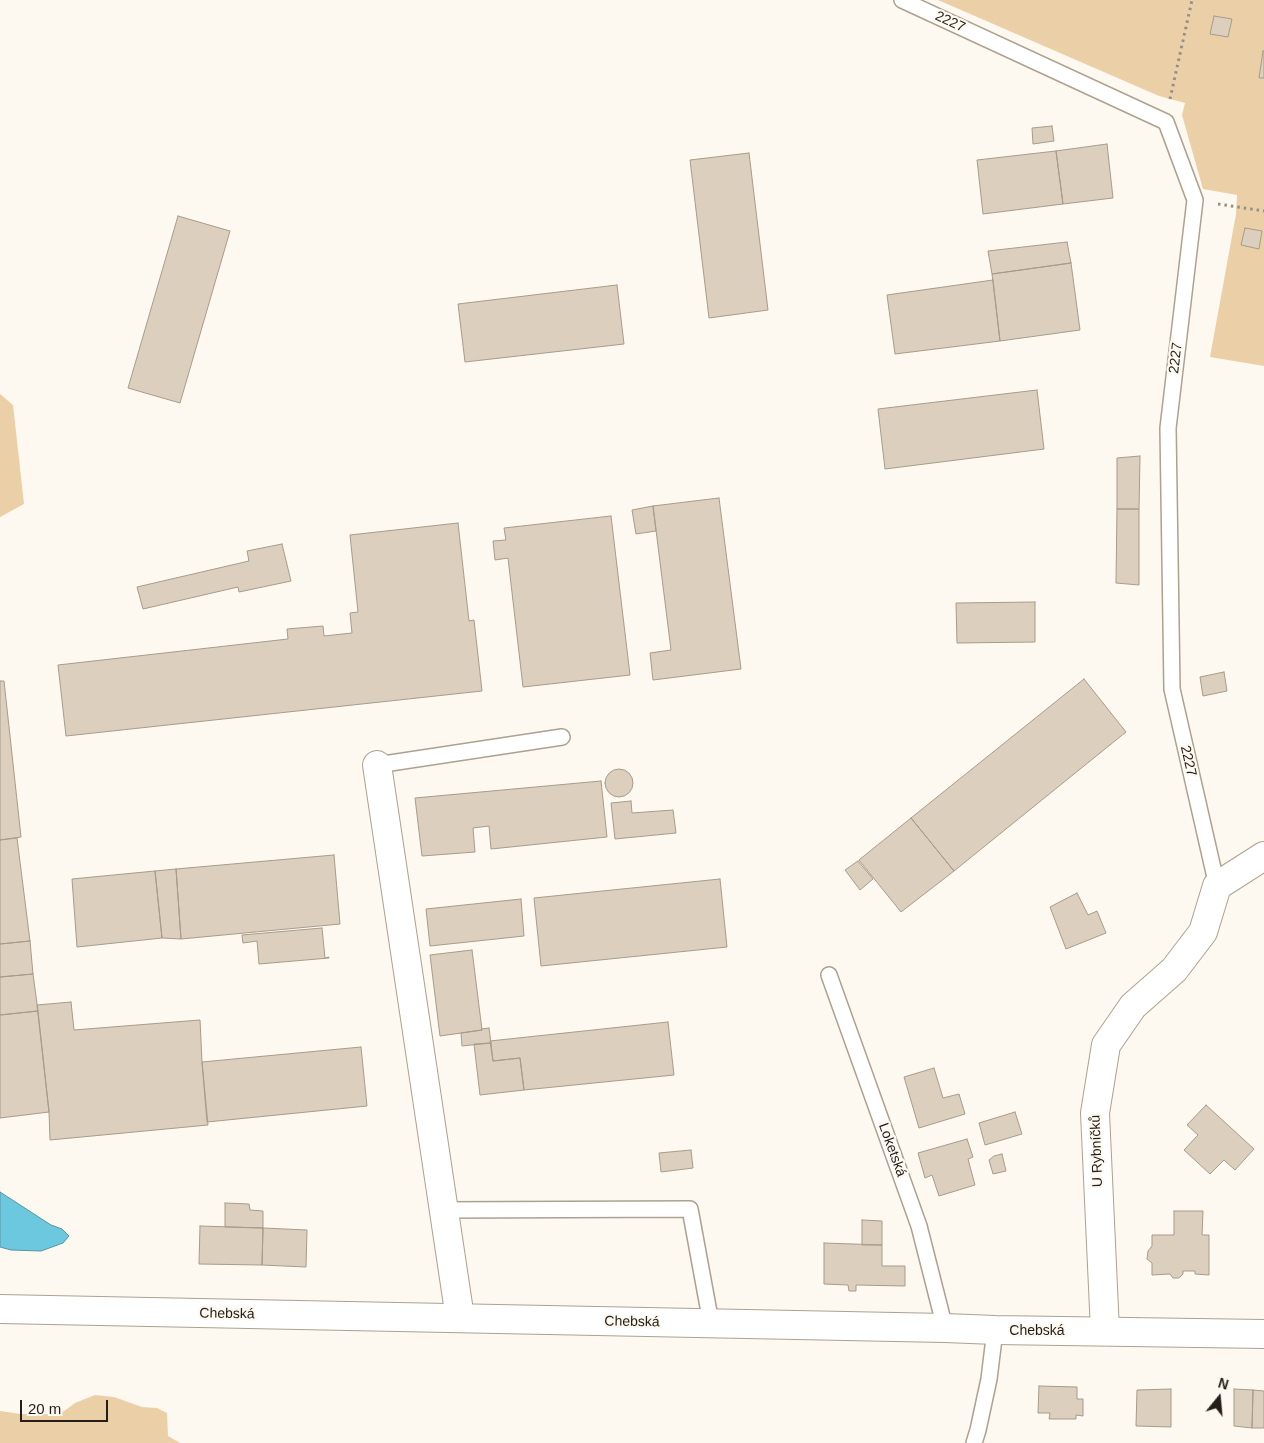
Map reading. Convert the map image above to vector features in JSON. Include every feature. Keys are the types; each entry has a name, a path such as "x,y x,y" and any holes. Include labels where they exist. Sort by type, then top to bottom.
{"street":[{"path":"377,766 460,1318"},
{"path":"1217,886 1264,856"},
{"name":"U Rybníčků","path":"1105,1331 1095,1113 1106,1045 1133,1006 1174,970 1203,932 1217,886"},
{"name":"Chebská","path":"0,1309 1264,1334"}],"lane":[{"name":"2227","path":"902,0 1166,122 1194,200 1168,428 1172,689 1217,886"},
{"path":"377,766 562,737"},
{"name":"Loketská","path":"829,975 919,1226 945,1328"},
{"path":"444,1210 690,1210 711,1323"},
{"path":"974,1443 989,1379 995,1330"}],"path":[{"path":"1166,122 1192,0"},
{"path":"1194,200 1264,211"}],"shaded area":[{"path":"938,0 1264,0 1264,366 1210,357 1236,214 1237,195 1203,189 1182,115 1185,103 1159,96"},
{"path":"0,394 13,405 24,504 0,517"},
{"path":"95,1395 114,1397 142,1407 157,1408 167,1413 168,1436 180,1443 0,1443 0,1411 21,1414 60,1414 75,1403"}],"water":[{"path":"0,1192 51,1225 62,1229 69,1236 63,1243 41,1251 11,1250 0,1247"}],"building":[{"path":"1214,16 1232,19 1228,37 1210,34"},
{"path":"1263,51 1264,78 1259,78"},
{"path":"1052,126 1054,141 1033,144 1032,128"},
{"path":"1107,144 1113,198 1063,204 1056,151"},
{"path":"1056,151 1063,204 983,214 977,160"},
{"path":"749,153 768,310 709,318 690,160"},
{"path":"178,216 230,231 180,403 128,388"},
{"path":"1245,228 1262,231 1259,249 1241,245"},
{"path":"1067,242 1071,263 992,274 988,251"},
{"path":"1071,263 1080,330 1000,341 992,274"},
{"path":"993,280 1000,341 895,354 887,295"},
{"path":"617,285 624,344 465,362 458,304"},
{"path":"1037,390 1044,449 885,469 878,409"},
{"path":"1140,456 1139,509 1117,509 1117,458"},
{"path":"719,498 741,669 653,680 650,653 671,650 653,506"},
{"path":"653,506 656,531 636,534 632,510"},
{"path":"1117,509 1139,509 1139,585 1116,583"},
{"path":"611,516 630,675 523,687 508,558 495,560 493,541 506,540 504,528"},
{"path":"458,523 469,621 474,620 482,691 66,736 58,665 288,639 287,629 323,626 324,636 352,633 350,613 358,612 350,535"},
{"path":"282,544 291,581 239,592 238,587 143,609 137,587 249,561 247,551"},
{"path":"1035,602 1035,642 957,643 956,603"},
{"path":"1224,672 1227,691 1203,696 1200,677"},
{"path":"1084,679 1126,732 954,871 911,818"},
{"path":"0,681 4,681 21,837 0,840"},
{"path":"619,769 629,773 633,783 629,793 619,797 609,793 605,783 609,773"},
{"path":"601,781 607,837 491,849 489,826 473,828 475,852 422,856 415,798"},
{"path":"631,801 632,813 673,810 676,833 615,839 611,803"},
{"path":"911,818 954,871 901,912 859,860"},
{"path":"17,838 30,941 0,944 0,840"},
{"path":"334,855 340,924 181,939 176,869"},
{"path":"858,861 873,879 860,890 845,870"},
{"path":"176,869 181,939 162,938 155,871"},
{"path":"155,871 162,938 77,947 72,879"},
{"path":"720,879 727,947 541,966 534,898"},
{"path":"1077,893 1088,915 1097,911 1106,933 1066,949 1050,907"},
{"path":"521,899 524,936 430,946 426,909"},
{"path":"322,928 325,958 329,958 259,964 257,941 243,943 242,935"},
{"path":"30,941 33,974 0,977 0,944"},
{"path":"472,950 482,1030 440,1036 430,955"},
{"path":"33,974 38,1011 0,1015 0,977"},
{"path":"71,1002 74,1030 200,1020 208,1125 50,1140 49,1112 37,1005"},
{"path":"38,1011 49,1112 0,1118 0,1015"},
{"path":"668,1022 674,1075 524,1090 520,1058 493,1061 490,1041"},
{"path":"489,1028 491,1043 462,1046 461,1033"},
{"path":"491,1043 493,1061 520,1058 524,1090 480,1095 474,1044"},
{"path":"361,1047 367,1106 207,1122 202,1062"},
{"path":"934,1068 943,1098 959,1094 965,1114 919,1128 904,1077"},
{"path":"1206,1105 1254,1149 1235,1170 1224,1160 1210,1174 1184,1150 1198,1135 1187,1125"},
{"path":"1015,1112 1022,1134 985,1145 979,1123"},
{"path":"967,1139 973,1157 968,1159 975,1185 939,1196 932,1175 925,1178 918,1153"},
{"path":"691,1150 693,1168 661,1172 659,1153"},
{"path":"1002,1154 1006,1171 993,1174 989,1160 994,1156"},
{"path":"225,1203 249,1204 250,1210 263,1211 263,1228 225,1227"},
{"path":"1174,1211 1203,1211 1202,1235 1209,1235 1209,1275 1195,1274 1195,1271 1183,1271 1179,1278 1173,1278 1170,1274 1152,1275 1152,1263 1147,1259 1148,1251 1152,1246 1152,1235 1174,1235"},
{"path":"862,1220 882,1221 882,1245 862,1245"},
{"path":"200,1226 263,1228 262,1265 199,1264"},
{"path":"263,1228 307,1230 306,1267 262,1265"},
{"path":"824,1243 882,1245 882,1266 905,1266 905,1286 856,1285 856,1291 849,1291 848,1285 824,1284"},
{"path":"1039,1386 1077,1387 1077,1399 1083,1399 1083,1416 1076,1415 1076,1419 1049,1419 1050,1413 1038,1413"},
{"path":"1171,1389 1171,1427 1136,1426 1137,1390"},
{"path":"1234,1389 1253,1390 1252,1428 1234,1426"},
{"path":"1253,1390 1264,1391 1264,1428 1252,1428"}]}
